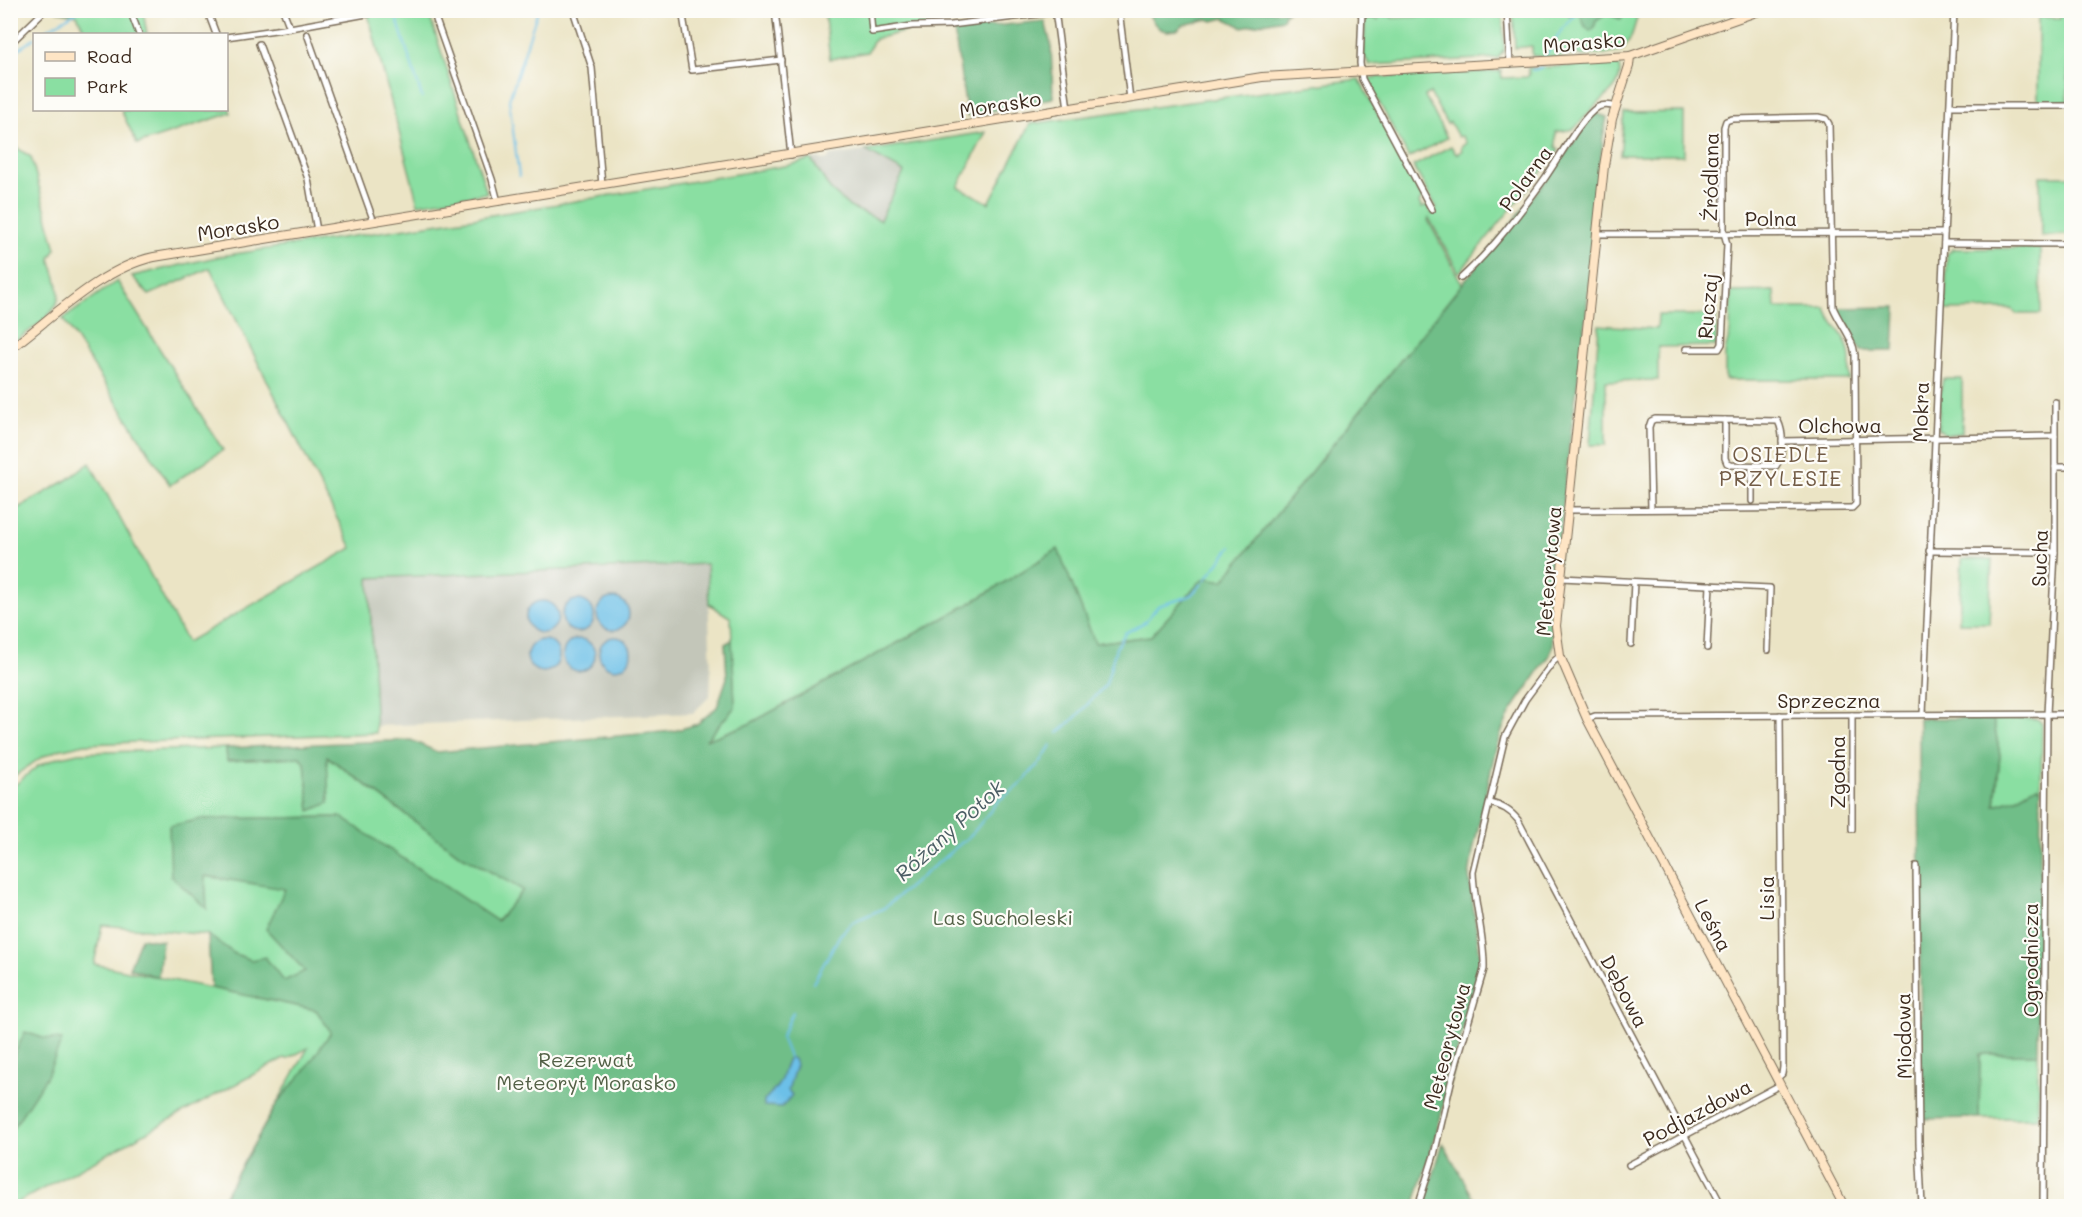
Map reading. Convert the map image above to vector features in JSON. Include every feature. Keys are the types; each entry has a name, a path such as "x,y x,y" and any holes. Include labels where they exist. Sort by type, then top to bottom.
{"street":[{"path":"10,44 45,10"},
{"path":"130,10 139,33"},
{"path":"207,10 216,33"},
{"path":"283,10 290,28"},
{"path":"354,16 360,10"},
{"path":"228,38 388,10"},
{"path":"573,10 592,68 602,185"},
{"path":"682,10 693,70 781,60"},
{"path":"775,10 791,154"},
{"path":"870,10 872,32 912,26 951,25 1055,11 1068,109"},
{"path":"1119,10 1130,99"},
{"path":"1432,210 1362,79 1360,71 1362,12 1434,10"},
{"path":"1507,10 1510,64"},
{"name":"Morasko","path":"10,350 103,279 129,264 163,255 1262,77 1630,56 1762,10"},
{"name":"Mokra","path":"1923,714 1954,10"},
{"path":"436,20 498,202"},
{"path":"307,34 374,222"},
{"path":"259,44 308,178 317,231"},
{"name":"Meteorytowa","path":"1418,1206 1484,969 1473,872 1505,737 1525,700 1560,656 1556,626 1563,578 1604,166 1612,119 1630,56"},
{"name":"Polarna","path":"1461,278 1494,243 1545,179 1587,117 1605,105 1616,107"},
{"path":"1950,108 2072,106"},
{"name":"Źródlana","path":"1724,233 1724,127 1726,121 1818,117 1827,118 1829,124 1831,233"},
{"name":"Ruczaj","path":"1686,350 1719,349 1722,345 1727,244 1724,233"},
{"path":"1569,510 1852,507 1856,504 1856,355 1854,344 1837,318 1833,307 1831,233"},
{"name":"Polna","path":"1598,234 1944,233"},
{"path":"1944,243 2072,244"},
{"name":"Sucha","path":"2047,714 2055,552 2055,402"},
{"path":"1651,509 1649,427 1651,421 1655,419 1683,419 1778,421 1781,426 1782,441 1781,455 1776,466 1727,463 1725,420"},
{"name":"Olchowa","path":"1782,441 2055,436"},
{"path":"1752,466 1752,501"},
{"path":"2055,467 2072,467"},
{"path":"1929,550 2055,552"},
{"path":"1563,578 1770,588 1768,650"},
{"path":"1631,644 1634,582"},
{"path":"1707,648 1710,585"},
{"name":"Leśna","path":"1560,656 1587,719 1844,1206"},
{"name":"Ogrodnicza","path":"2043,1206 2047,714"},
{"name":"Sprzeczna","path":"1587,719 1595,716 2072,714"},
{"name":"Lisia","path":"1778,1082 1782,1074 1780,715"},
{"name":"Zgodna","path":"1852,715 1852,829"},
{"name":"Dębowa","path":"1490,803 1502,806 1518,820 1722,1206"},
{"name":"Miodowa","path":"1916,866 1918,1143 1922,1206"},
{"name":"Podjazdowa","path":"1629,1165 1685,1136 1778,1082"}],"shaded area":[{"path":"866,151 904,171 880,220 850,207 830,189 811,159 820,158 822,160 828,159 829,156"},
{"path":"707,564 710,696 693,713 375,726 369,578"}],"green space":[{"path":"1148,10 1289,11 1285,13 1283,19 1242,27 1224,18 1213,21 1208,19 1183,25 1177,30 1167,31 1160,29 1154,23"},
{"path":"1569,10 1625,11 1620,19 1607,14 1596,21 1594,28 1590,31 1580,14 1569,16"},
{"path":"56,11 143,11 147,33 86,33 77,15"},
{"path":"372,11 428,11 487,193 418,204 368,14"},
{"path":"824,11 945,11 946,21 875,39 867,52 830,59"},
{"path":"1483,11 1496,13 1503,18 1504,50 1498,58 1370,65 1364,56 1365,17 1373,17 1377,20 1381,16 1392,16 1392,18 1458,15 1463,12 1468,14 1483,13"},
{"path":"1513,11 1569,11 1569,16 1581,14 1585,26 1594,28 1596,21 1606,14 1622,18 1625,11 1639,11 1631,37 1623,49 1608,54 1581,56 1579,54 1544,59 1540,56 1532,56 1532,46 1515,48"},
{"path":"2060,11 2071,11 2072,61 2068,62 2068,102 2038,102 2038,17 2060,18"},
{"path":"1045,21 1051,45 1053,98 967,116 954,30"},
{"path":"1618,64 1619,77 1614,88 1574,129 1556,132 1556,147 1559,150 1459,273 1429,218 1462,284 1223,581 1206,578 1199,583 1151,636 1095,643 1058,549 971,603 749,724 704,741 735,707 731,618 709,604 707,564 369,578 376,733 85,744 58,750 42,757 11,778 11,512 67,480 90,463 187,642 352,548 210,268 149,295 132,276 221,256 474,218 790,165 811,159 830,189 850,207 880,220 904,172 866,151 986,132 958,187 989,203 1030,124 1359,79 1422,198 1419,203 1422,208 1427,206 1432,214 1437,208 1413,166 1451,146 1456,154 1462,151 1461,147 1466,143 1462,136 1458,137 1450,122 1447,124 1430,93 1425,96 1447,138 1409,158 1366,78 1501,71 1502,78 1527,77 1528,68"},
{"path":"228,104 231,113 137,144 121,111 228,111"},
{"path":"1684,112 1684,155 1620,155 1624,113"},
{"name":"Las Sucholeski","path":"1595,113 1607,117 1603,137 1585,328 1569,446 1551,632 1553,644 1550,655 1512,710 1495,752 1469,876 1481,962 1437,1131 1414,1206 219,1206 278,1102 306,1069 331,1032 316,1010 211,988 208,935 235,954 251,960 265,957 284,981 305,971 266,929 285,889 205,876 207,909 171,876 169,826 202,819 341,817 497,921 523,890 459,854 327,756 329,803 310,811 305,763 300,757 227,761 226,748 411,740 437,752 674,731 697,724 717,707 727,678 725,644 732,640 735,707 706,740 749,724 971,603 1058,549 1095,643 1151,636 1199,583 1206,578 1223,581 1546,180"},
{"path":"11,144 31,157 56,249 50,258 59,295 56,306 51,312 38,325 11,344"},
{"path":"2040,176 2071,176 2071,235 2041,236"},
{"path":"2040,248 2041,314 2017,314 2012,309 1945,310 1947,254 1953,249"},
{"path":"117,281 223,450 170,485 63,319"},
{"path":"1774,291 1775,308 1826,308 1848,348 1849,380 1725,380 1725,352 1730,332 1731,292"},
{"path":"1896,307 1894,351 1861,351 1837,308"},
{"path":"1658,315 1716,315 1716,346 1658,347 1658,380 1606,381 1606,445 1590,445 1599,325 1657,329"},
{"path":"1943,379 1962,379 1962,433 1946,435 1938,428"},
{"path":"1962,559 1992,559 1989,623 1959,623"},
{"path":"1919,718 1993,719 2000,755 1995,805 2015,799 2037,786 2041,788 2038,1054 1980,1054 1979,1118 1921,1119"},
{"path":"1993,719 2038,719 2042,724 2041,788 2037,786 2015,799 1995,805 2000,755"},
{"path":"226,748 227,761 300,757 305,763 310,810 326,756 459,854 524,890 497,921 341,817 202,819 169,827 206,908 205,876 285,888 306,971 284,982 265,958 251,960 235,954 208,935 102,925 94,964 316,1010 435,988 219,1206 308,1048 287,1059 284,1058 11,1206 10,789 38,766 78,753"},
{"path":"141,938 162,941 158,977 129,968"},
{"path":"25,1032 43,1038 62,1040 47,1076 11,1131 11,1061"},
{"path":"1980,1054 2038,1054 2038,1118 1979,1118"},
{"path":"1443,1143 1478,1206 1424,1206"}],"water":[{"path":"613,598 624,603 629,614 624,625 613,630 602,625 597,614 602,603"},
{"path":"578,600 589,605 594,616 589,627 578,632 567,627 562,616 567,605"},
{"path":"542,601 553,606 558,617 553,628 542,633 531,628 526,617 531,606"},
{"path":"615,637 626,642 631,653 626,664 615,669 604,664 599,653 604,642"},
{"path":"579,639 591,643 595,655 591,667 579,671 567,667 563,655 567,643"},
{"path":"543,640 554,645 559,656 554,667 543,672 532,667 527,656 532,645"},
{"path":"789,1057 794,1059 796,1065 788,1090 792,1095 782,1107 764,1106 764,1101 780,1082"}],"waterway":[{"path":"41,33 80,10"},
{"path":"519,176 509,100 538,10"},
{"name":"Różany Potok","path":"1545,56 1563,28 1581,10"},
{"path":"395,13 422,97"},
{"path":"10,56 33,39"},
{"name":"Różany Potok","path":"1532,70 1544,68"},
{"name":"Różany Potok","path":"1205,580 1231,547"},
{"name":"Różany Potok","path":"1058,733 1106,684 1116,648 1125,633 1145,622 1158,606 1190,596 1202,584"},
{"name":"Różany Potok","path":"813,983 840,935 853,922 884,908 972,834 999,800 1019,786 1042,760 1051,745"},
{"name":"Różany Potok","path":"789,1057 781,1037 793,1012"}],"district":[{"name":"OSIEDLE PRZYLESIE","path":"1781,465"}],"park label":[{"name":"Rezerwat Meteoryt Morasko","path":"586,1070"}]}
